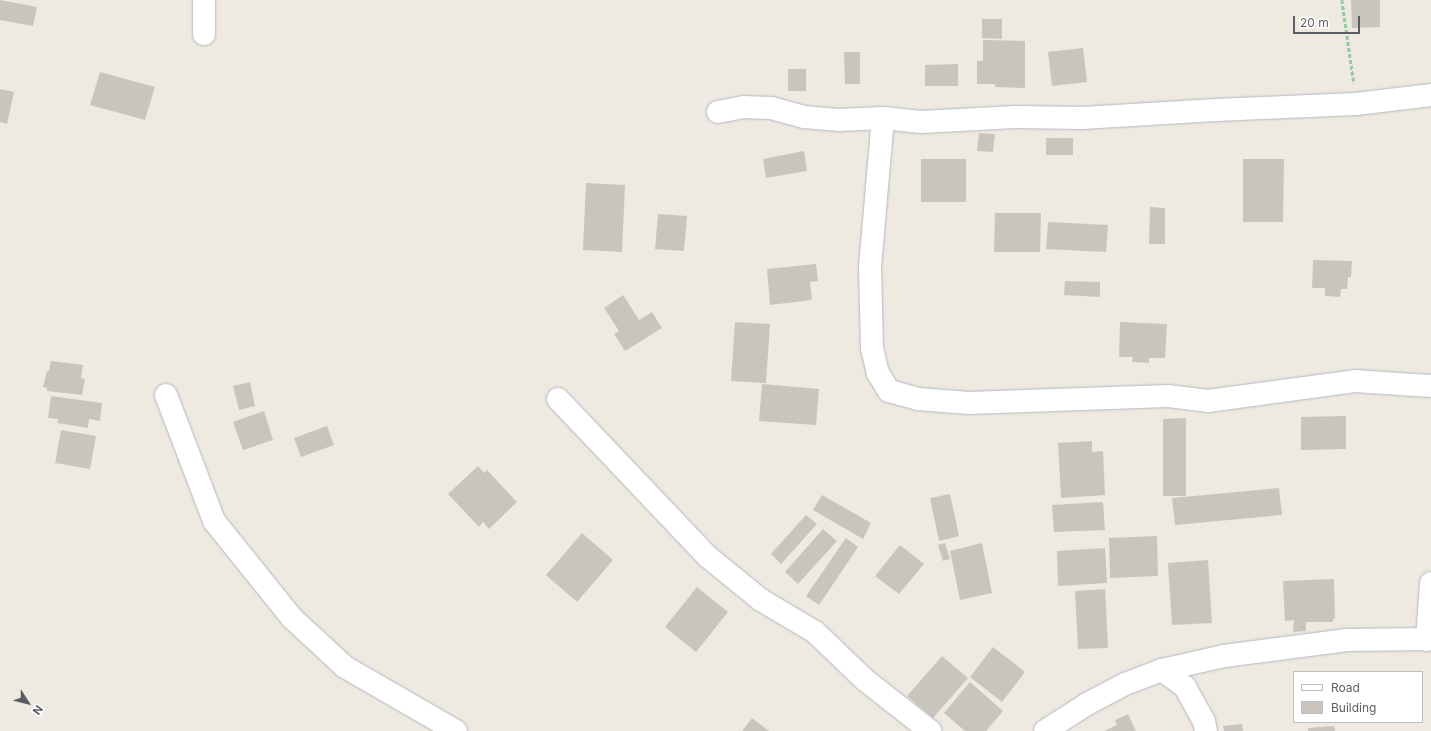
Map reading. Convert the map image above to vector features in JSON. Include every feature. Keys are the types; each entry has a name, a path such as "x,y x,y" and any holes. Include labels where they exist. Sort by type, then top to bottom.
{"street":[{"path":"204,0 204,34"},
{"path":"718,112 743,107 771,108 804,117 840,120 883,118 921,122 1015,117 1082,118 1356,104 1431,95"},
{"path":"883,118 870,266 872,348 878,373 889,391 918,399 970,403 1168,396 1208,401 1279,390 1356,381 1431,386"},
{"path":"166,395 214,521 292,618 345,668 456,731"},
{"path":"558,399 707,556 761,600 815,632 865,680 930,731"},
{"path":"1045,731 1087,704 1125,684 1162,670 1224,656 1347,640 1429,639 1431,583"},
{"path":"1162,670 1185,686 1204,721 1206,731"}],"path":[{"path":"1342,0 1356,104"}],"building":[{"path":"0,0 37,7 33,26 0,20"},
{"path":"1351,0 1380,0 1380,27 1352,28"},
{"path":"982,19 1002,19 1002,39 982,38"},
{"path":"983,40 1025,41 1025,88 995,87 995,84 977,84 977,61 983,61"},
{"path":"1083,48 1087,82 1052,86 1048,52"},
{"path":"844,52 860,52 860,84 845,84"},
{"path":"958,64 958,86 925,86 925,65"},
{"path":"788,69 806,69 806,91 788,91"},
{"path":"100,72 155,87 145,120 90,105"},
{"path":"0,89 14,92 7,124 0,122"},
{"path":"979,133 995,134 993,152 977,151"},
{"path":"1046,138 1073,138 1073,155 1046,155"},
{"path":"804,151 807,171 766,178 763,159"},
{"path":"921,159 966,159 966,202 921,202"},
{"path":"1243,159 1284,159 1283,222 1243,222"},
{"path":"586,183 625,185 622,252 583,250"},
{"path":"1150,207 1165,208 1165,244 1149,244"},
{"path":"995,213 1041,213 1040,252 994,252"},
{"path":"658,214 687,216 684,251 655,249"},
{"path":"1048,222 1108,225 1106,252 1046,249"},
{"path":"1313,260 1352,261 1351,277 1348,277 1347,289 1341,289 1340,297 1325,296 1325,288 1312,288"},
{"path":"816,264 818,281 810,282 812,300 770,305 767,269"},
{"path":"1065,281 1100,282 1100,297 1064,295"},
{"path":"623,295 639,320 652,312 662,328 625,351 614,334 619,331 604,308"},
{"path":"735,322 770,324 766,383 731,381"},
{"path":"1120,322 1167,324 1165,358 1149,358 1149,363 1132,362 1133,357 1119,357"},
{"path":"51,361 83,365 81,378 85,379 82,395 47,391 47,388 43,387"},
{"path":"250,382 255,406 239,410 233,386"},
{"path":"762,384 819,389 816,425 759,421"},
{"path":"51,396 102,403 100,421 89,419 88,428 57,423 58,419 48,418"},
{"path":"264,411 273,440 243,450 233,422"},
{"path":"1346,416 1346,449 1301,450 1301,417"},
{"path":"1186,418 1186,496 1163,496 1163,419"},
{"path":"327,426 334,445 301,457 294,438"},
{"path":"61,430 96,436 90,469 55,463"},
{"path":"1092,441 1092,452 1103,451 1105,495 1061,498 1058,443"},
{"path":"478,466 484,473 487,470 517,502 489,529 483,522 479,527 448,494"},
{"path":"1279,488 1282,515 1175,525 1172,498"},
{"path":"950,494 959,536 939,541 930,498"},
{"path":"822,495 871,523 863,539 813,510"},
{"path":"1103,502 1105,530 1054,532 1052,505"},
{"path":"806,515 817,524 781,564 771,554"},
{"path":"823,529 837,541 798,584 785,572"},
{"path":"582,533 613,560 577,602 546,575"},
{"path":"1157,536 1158,576 1110,578 1109,538"},
{"path":"846,538 858,547 819,605 806,596"},
{"path":"945,543 950,559 943,561 938,545"},
{"path":"982,543 992,593 960,600 950,551"},
{"path":"900,545 924,564 899,594 875,576"},
{"path":"1105,548 1107,583 1058,586 1057,551"},
{"path":"1208,560 1212,623 1172,625 1168,563"},
{"path":"1334,579 1335,619 1333,618 1333,622 1306,622 1306,631 1293,632 1294,620 1285,621 1283,581"},
{"path":"697,587 728,612 696,652 665,627"},
{"path":"1105,589 1108,648 1078,649 1075,591"},
{"path":"993,647 1025,672 1002,702 970,677"},
{"path":"942,656 968,678 933,718 907,696"},
{"path":"970,682 1003,711 986,731 965,731 944,713"},
{"path":"1128,714 1136,731 1104,731 1117,725 1115,720"},
{"path":"752,718 769,731 742,731"},
{"path":"1242,724 1243,731 1224,731 1223,726"},
{"path":"1334,726 1335,731 1308,731 1308,728"}]}
